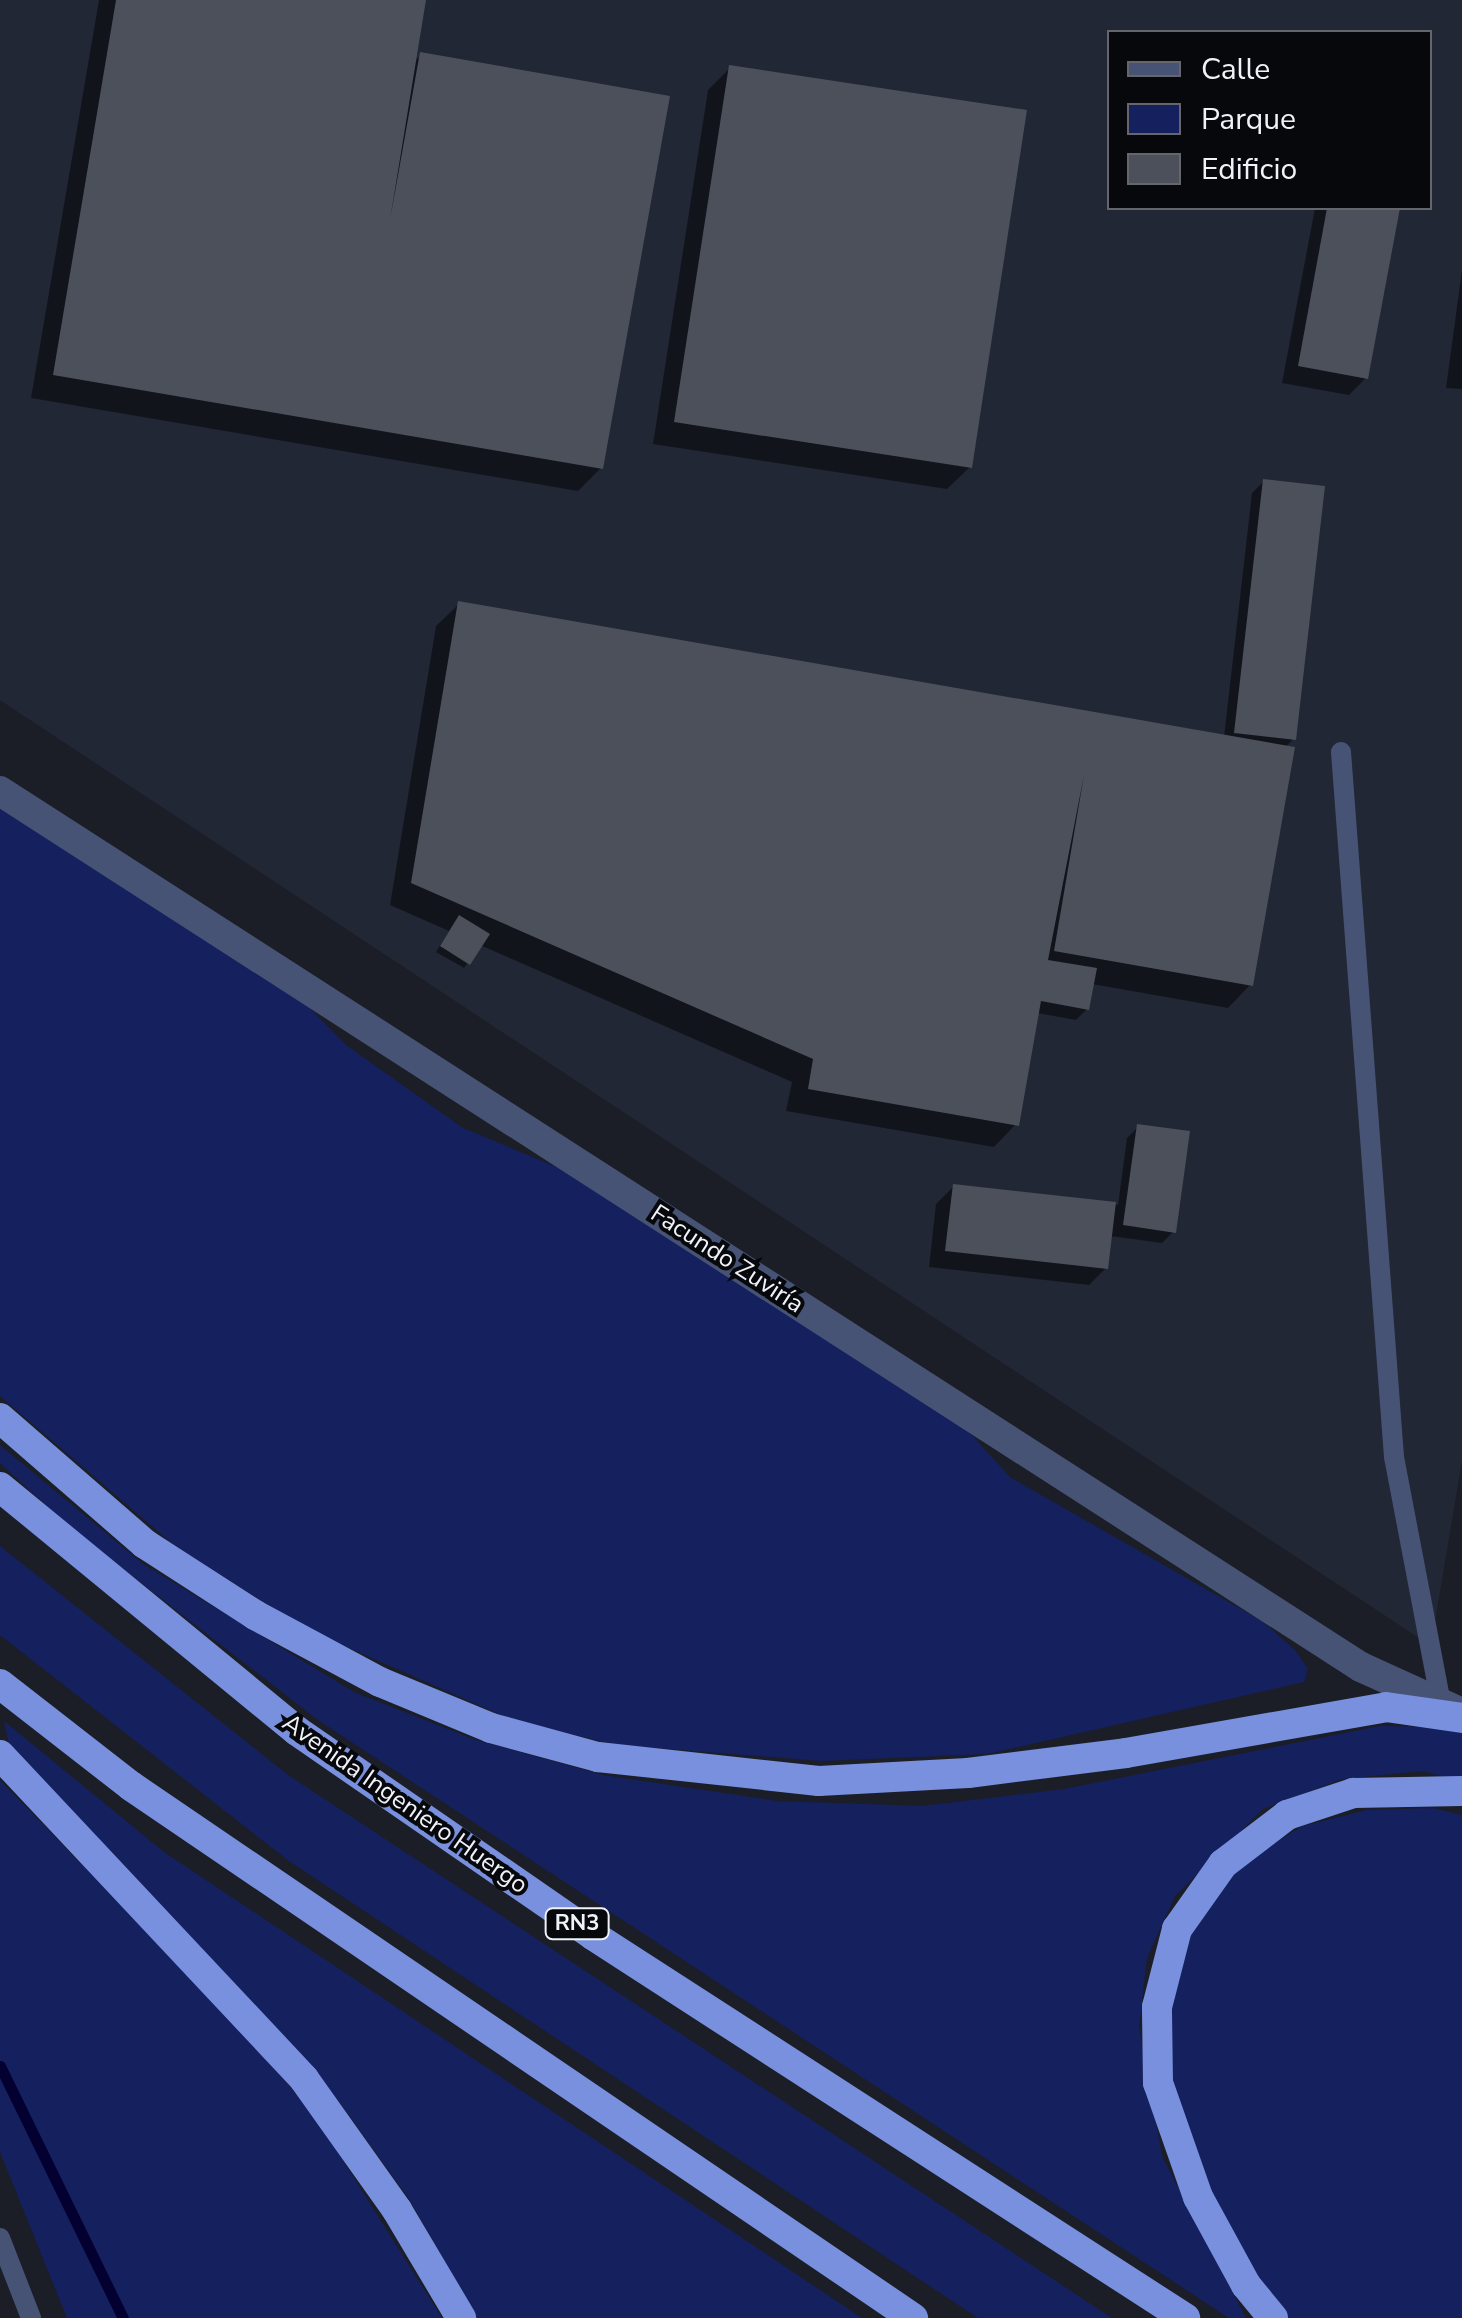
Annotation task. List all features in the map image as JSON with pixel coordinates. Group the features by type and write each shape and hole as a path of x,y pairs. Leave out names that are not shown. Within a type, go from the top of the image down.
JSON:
{"highway":[{"path":"0,1418 145,1544 255,1615 380,1682 491,1728 598,1758 819,1781 968,1773 1126,1753 1386,1707 1455,1711"},
{"name":"Avenida Ingeniero Huergo","path":"0,1487 297,1730 594,1936 1185,2318"},
{"path":"0,1684 131,1786 914,2318"},
{"path":"0,1755 304,2079 397,2210 460,2318"},
{"path":"1273,2318 1246,2285 1198,2197 1158,2083 1157,2007 1177,1929 1222,1864 1287,1815 1354,1793 1462,1791"}],"street":[{"name":"Facundo Zuviría","path":"0,791 1361,1666 1455,1711"}],"lane":[{"path":"1341,752 1394,1456 1455,1711"},
{"path":"0,2238 31,2318"}],"shaded area":[{"path":"0,0 1462,0 1462,1460 1431,1646 0,700"}],"green space":[{"path":"0,804 307,1005 346,1045 463,1128 566,1171 968,1431 1011,1478 1262,1621 1295,1650 1308,1669 1304,1682 987,1754 821,1761 617,1745 512,1720 304,1628 174,1545 0,1396"},
{"path":"0,1445 143,1564 354,1692 473,1739 603,1775 777,1801 922,1806 1064,1789 1380,1726 1441,1727 1462,1733 1462,1781 1422,1771 1342,1779 1263,1809 1175,1896 1147,1958 1139,2026 1162,2156 1246,2318 1229,2318 318,1720 73,1530 0,1463"},
{"path":"0,1546 288,1775 1112,2318 978,2318 289,1861 0,1635"},
{"path":"4,1721 164,1852 862,2318 477,2318 409,2199 340,2103 9,1745"},
{"path":"0,1780 249,2037 317,2119 442,2318 67,2318 0,2152"},
{"path":"1433,1808 1462,1815 1462,2318 1284,2318 1249,2277 1182,2131 1163,2028 1190,1928 1215,1891 1256,1853 1303,1826 1367,1810"}],"building":[{"path":"116,0 426,0 390,220 420,52 670,96 603,469 53,375"},
{"path":"729,65 1027,110 972,468 674,422"},
{"path":"1327,210 1400,210 1368,379 1298,366"},
{"path":"1263,479 1325,486 1296,740 1234,733"},
{"path":"458,601 1295,747 1253,986 1054,951 1084,775 1048,960 1097,968 1089,1010 1041,1001 1019,1126 808,1089 813,1059 411,883"},
{"path":"459,915 490,934 470,965 440,946"},
{"path":"1137,1124 1190,1131 1176,1233 1123,1225"},
{"path":"953,1184 1116,1202 1108,1269 945,1251"}],"waterway":[{"path":"0,2066 123,2318"}]}
